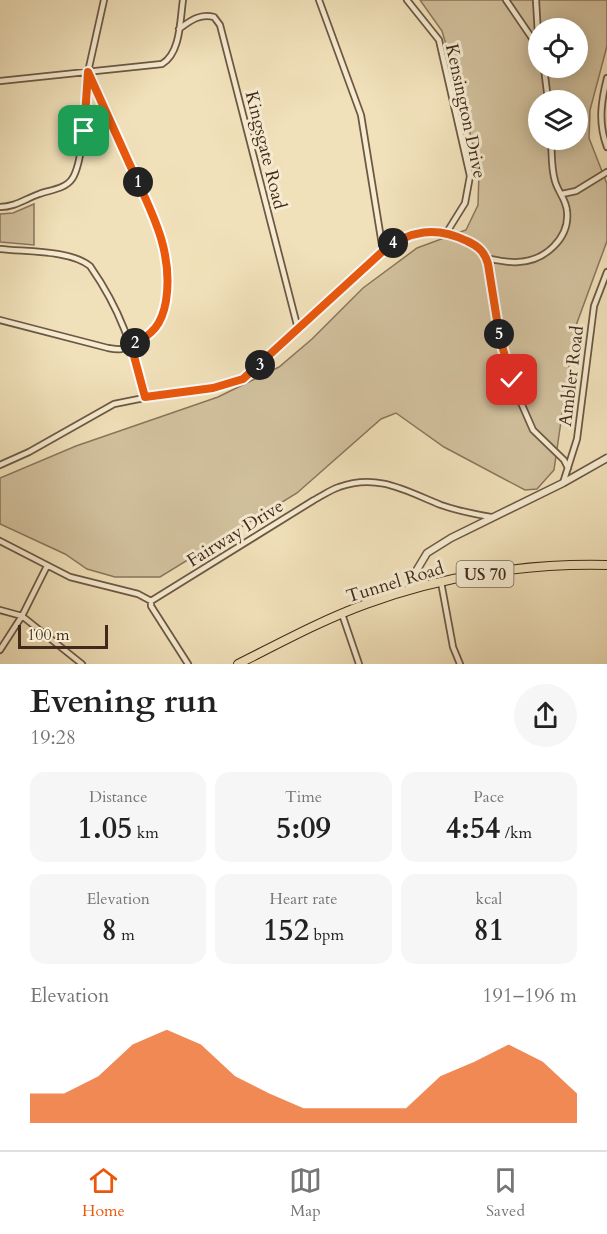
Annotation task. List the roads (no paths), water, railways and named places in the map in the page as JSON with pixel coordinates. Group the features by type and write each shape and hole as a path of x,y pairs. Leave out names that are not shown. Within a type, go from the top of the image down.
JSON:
{"main road":[{"name":"Tunnel Road","path":"238,664 300,632 365,604 411,590 441,582 537,566 607,565"}],"street":[{"path":"0,207 14,206 37,195 61,188 73,178 84,131 88,72 104,0"},
{"path":"0,81 162,64 172,53 179,29 183,0"},
{"path":"318,0 361,115 383,251"},
{"name":"Kensington Drive","path":"407,0 439,40 470,176 465,203 447,232"},
{"path":"506,0 528,32"},
{"path":"536,0 537,18"},
{"name":"Kingsgate Road","path":"179,29 201,16 214,17 219,25 298,329"},
{"path":"0,320 108,348 126,350 131,345 146,339 157,328 164,313 168,286 166,253 149,204 88,72"},
{"path":"607,78 600,118 607,147"},
{"path":"486,258 520,262 550,249 558,242 565,230 567,214 562,194 555,182 552,150"},
{"path":"562,194 576,191 607,172"},
{"path":"0,465 29,452 114,404 145,397 213,388 243,379 383,251 394,243 413,235 432,231 447,232 481,249 486,258 500,339 512,380 533,430 564,460 568,468"},
{"path":"0,249 68,256 84,262 96,276 119,314 131,345 145,397"},
{"name":"Ambler Road","path":"563,483 577,439 594,306 607,272"},
{"path":"411,590 415,573 427,552 607,458"},
{"name":"Fairway Drive","path":"152,601 307,504 337,487 348,484 390,483 445,506 469,514 491,517"},
{"path":"0,541 70,577 138,594 152,601 151,606 188,664"},
{"path":"0,650 22,616 47,566"},
{"path":"441,582 453,647 460,664"},
{"path":"0,610 22,616 82,664"},
{"path":"342,614 359,664"}]}
